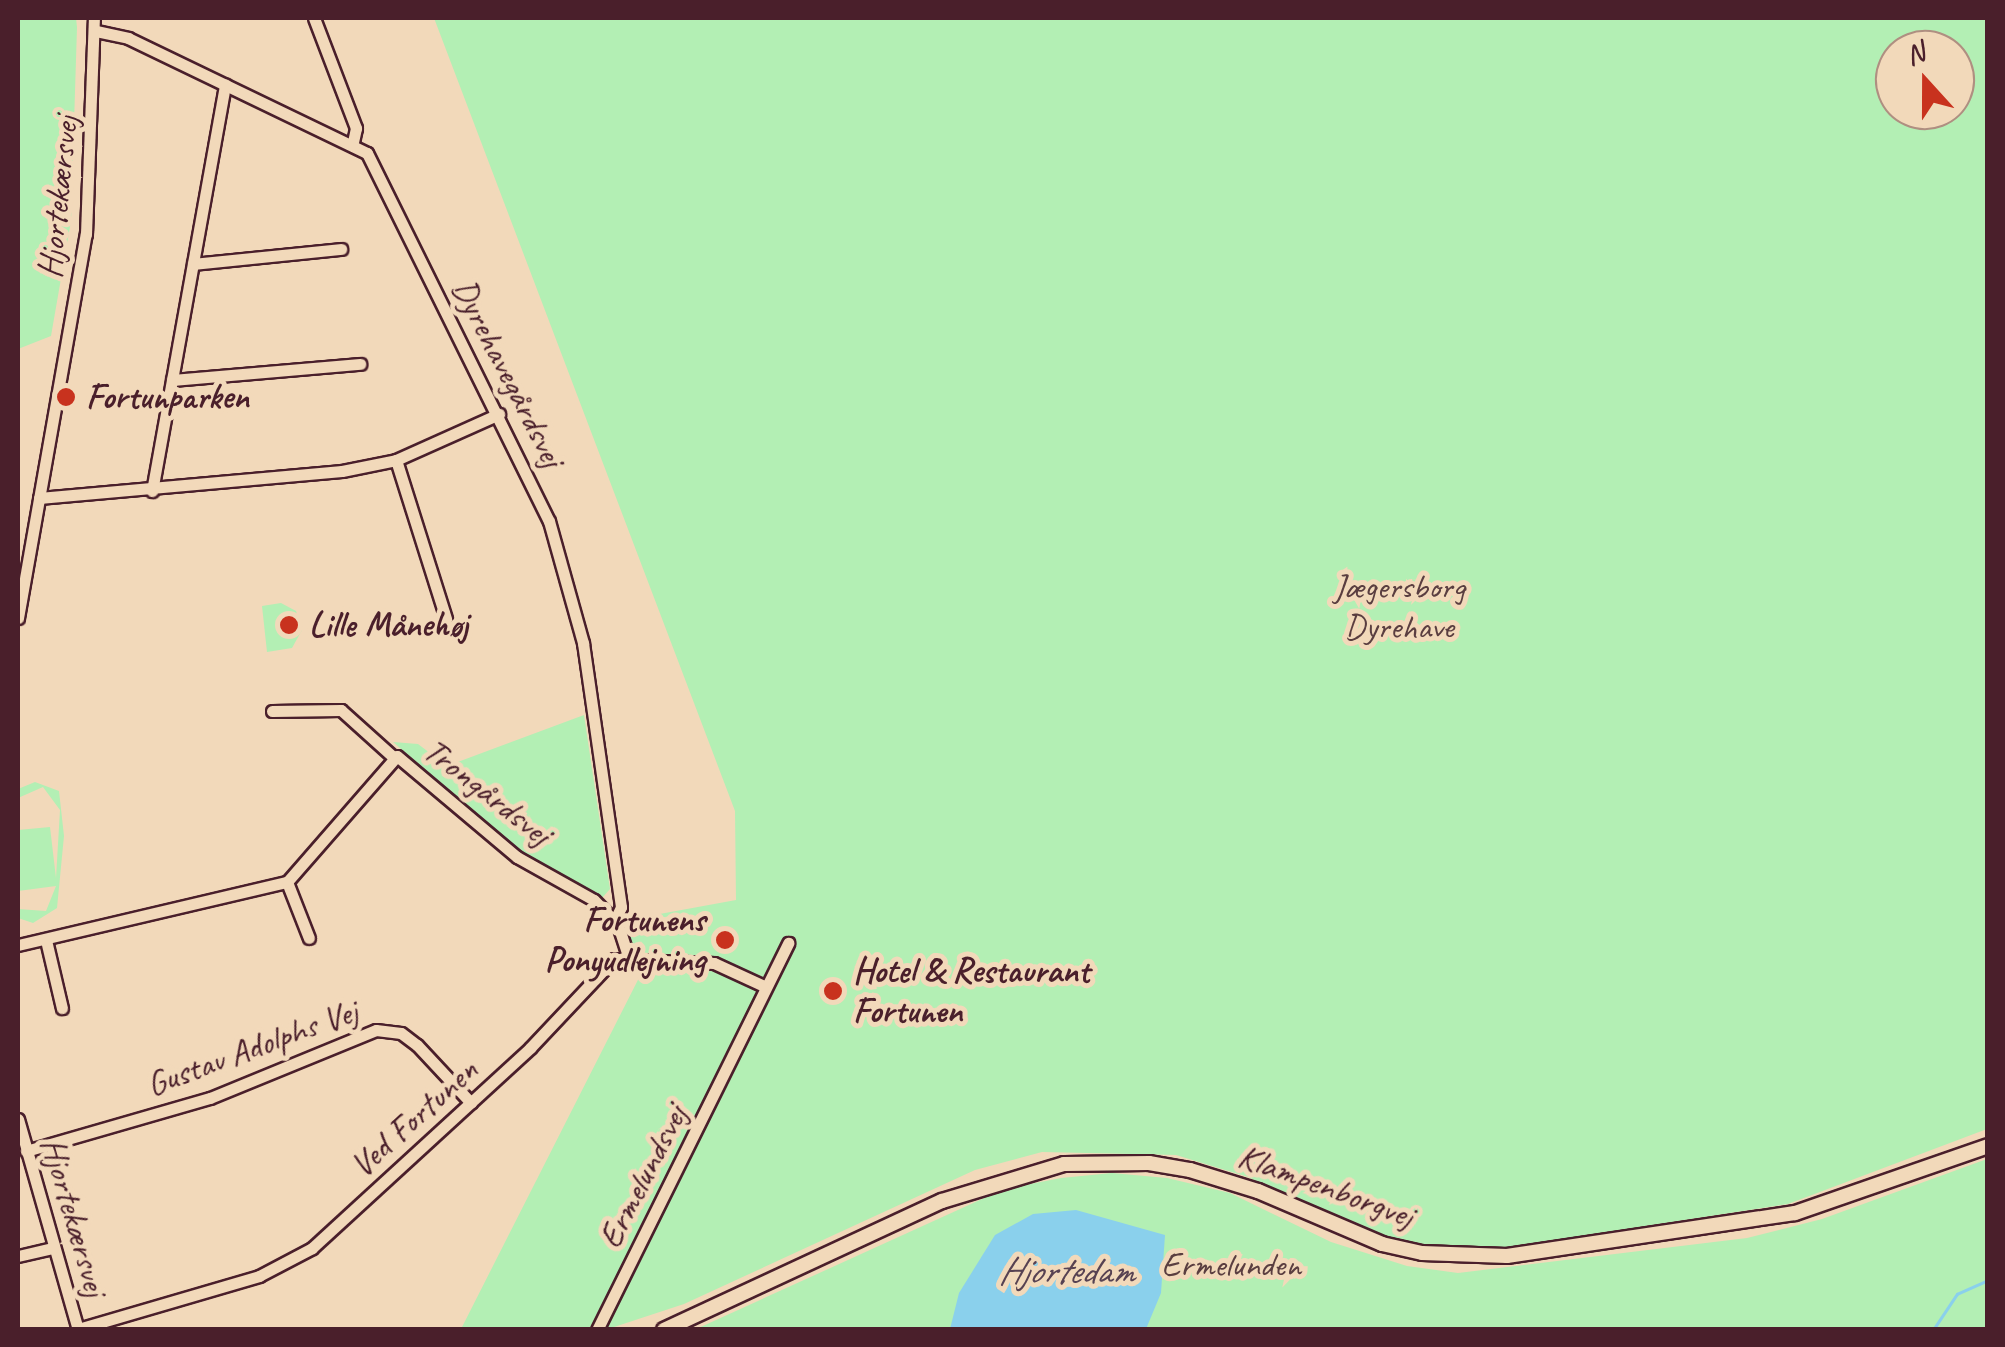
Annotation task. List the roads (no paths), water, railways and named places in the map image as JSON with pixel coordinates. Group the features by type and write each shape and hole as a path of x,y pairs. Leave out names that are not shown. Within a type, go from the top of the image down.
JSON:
{"street":[{"path":"314,18 356,128 353,142"},
{"name":"Dyrehavegårdsvej","path":"95,24 353,142 367,153 544,505 582,643 621,907 614,920"},
{"name":"Hjortekærsvej","path":"18,618 86,234 95,24"},
{"path":"152,490 225,84"},
{"path":"193,264 342,249"},
{"path":"172,380 360,364"},
{"path":"39,498 152,490 396,460 499,414"},
{"path":"396,460 446,619"},
{"name":"Trongårdsvej","path":"272,712 341,710 517,857 594,900 614,920"},
{"name":"Trongårdsvej","path":"286,882 392,756"},
{"path":"18,945 286,882 310,938"},
{"path":"614,920 628,955 728,966 764,986 788,943"},
{"path":"46,940 62,1008"},
{"name":"Ved Fortunen","path":"78,1329 285,1265 471,1103 604,966 628,955"},
{"name":"Ermelundsvej","path":"597,1330 764,986"},
{"name":"Gustav Adolphs Vej","path":"26,1150 210,1098 376,1030 401,1033 417,1044 471,1103"},
{"name":"Hjortekærsvej","path":"18,1119 78,1329"},
{"name":"Klampenborgvej","path":"664,1330 942,1201 1064,1164 1149,1163 1190,1170 1258,1191 1382,1244 1422,1253 1506,1256 1795,1213 1988,1146"},
{"path":"18,1256 54,1248"}],"water":[{"name":"Hjortedam","path":"1076,1210 1165,1235 1161,1293 1146,1329 950,1329 959,1293 995,1235 1033,1214"}],"waterway":[{"path":"1933,1330 1957,1294 1988,1280"}],"place":[{"name":"Fortunparken","path":"66,397"},
{"name":"Lille Månehøj","path":"289,625"},
{"name":"Fortunens Ponyudlejning","path":"725,940"},
{"name":"Hotel & Restaurant Fortunen","path":"833,991"}],"park label":[{"name":"Jægersborg Dyrehave","path":"1399,607"},
{"name":"Ermelunden","path":"1231,1265"}]}
